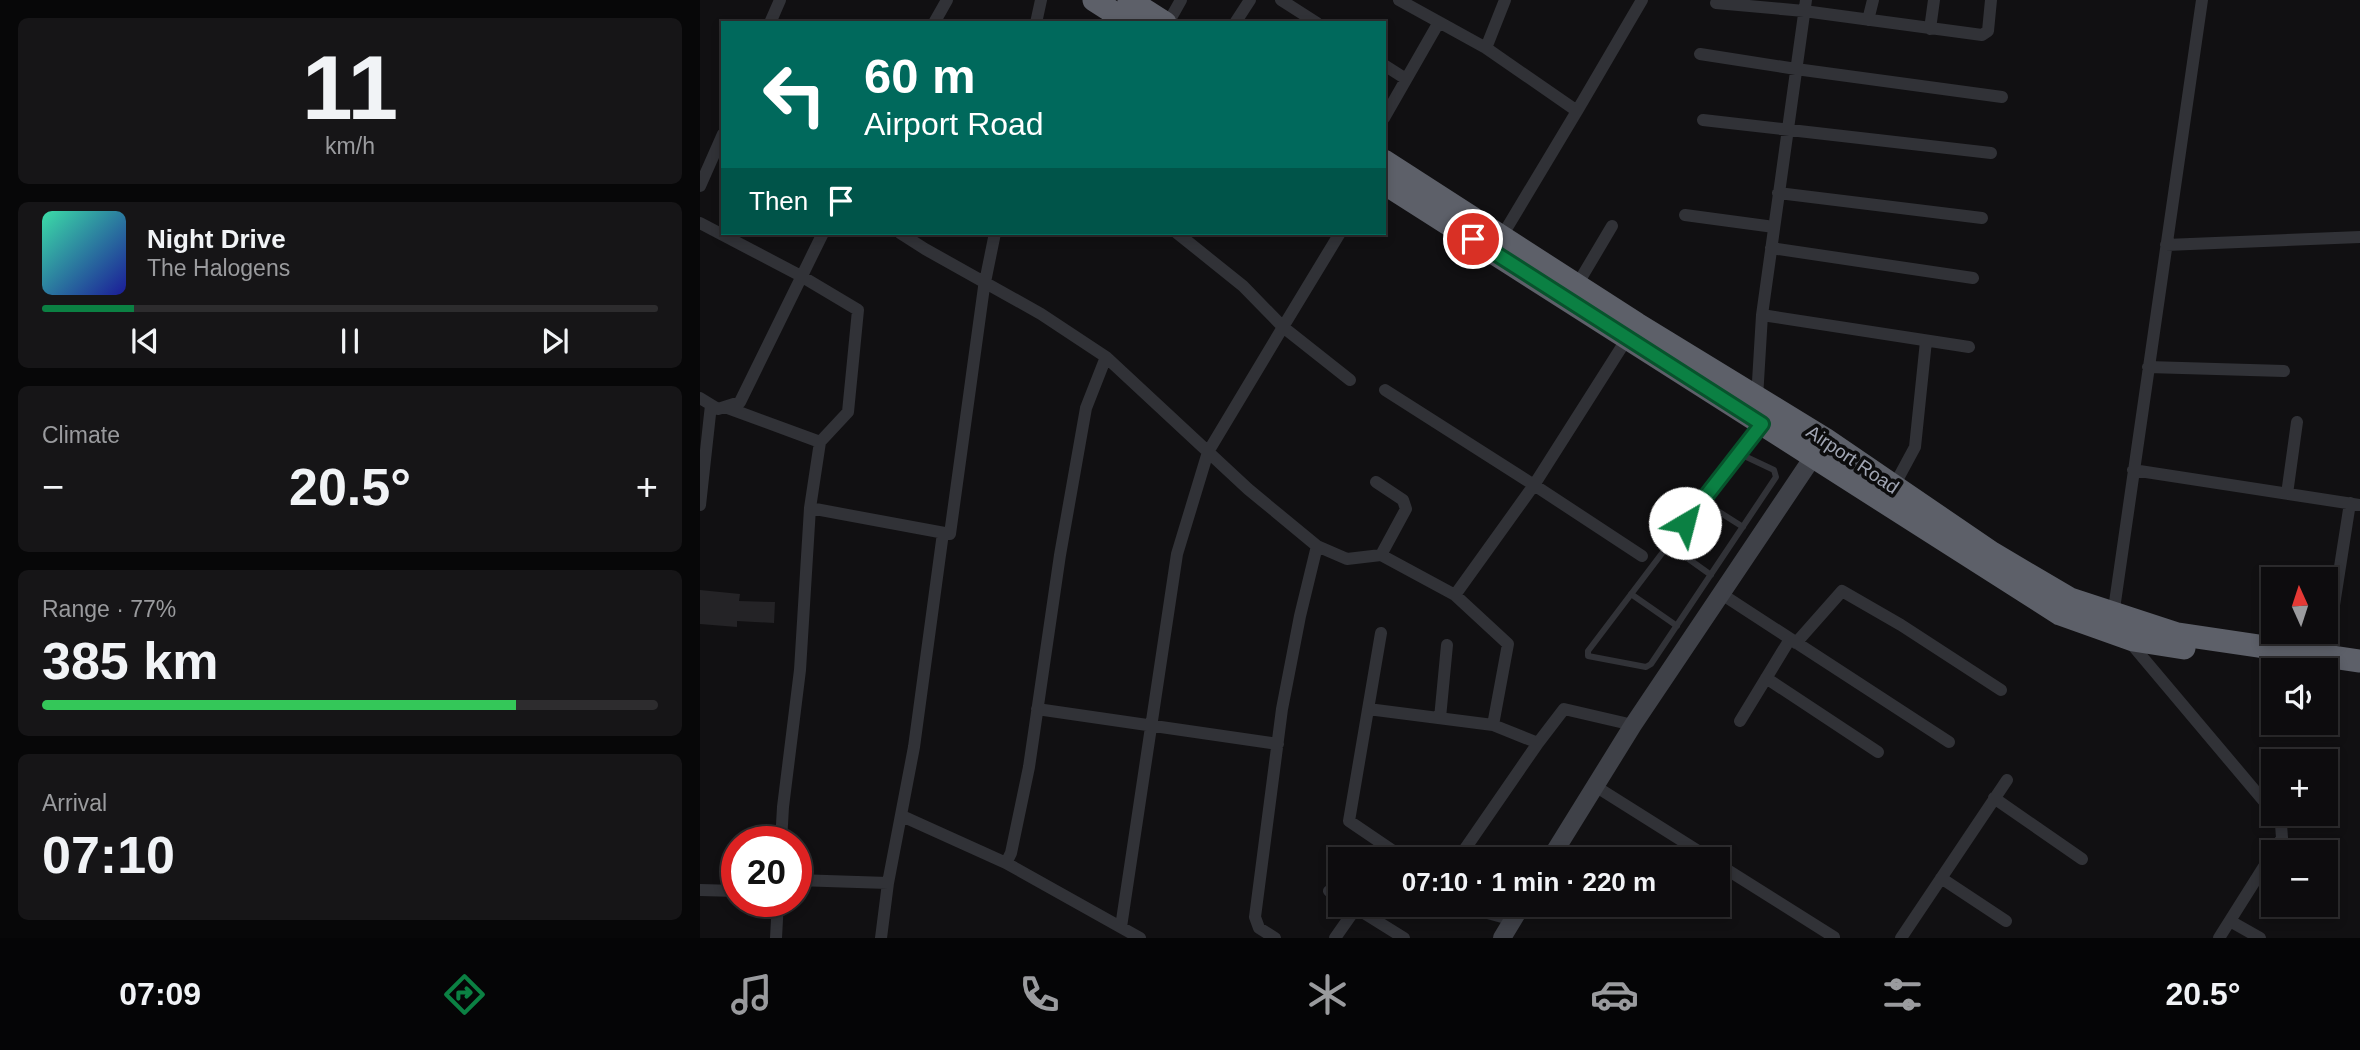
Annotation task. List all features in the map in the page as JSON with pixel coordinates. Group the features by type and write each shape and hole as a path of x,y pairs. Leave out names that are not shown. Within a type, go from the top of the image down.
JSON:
{"highway":[{"path":"1094,0 1127,21"},
{"path":"1129,0 1164,21"},
{"name":"Airport Road","path":"1386,162 1757,398 1819,448 2060,614 2144,642 2271,658"},
{"name":"Airport Road","path":"1386,184 1762,424 1819,448 1894,486 1992,553 2070,599 2177,634 2292,658"},
{"name":"Airport Road","path":"2338,664 2360,661"},
{"name":"Airport Road","path":"2338,669 2360,676"}],"street":[{"path":"771,21 780,0"},
{"path":"935,21 947,0"},
{"path":"1036,21 1041,0"},
{"path":"1168,21 1181,0"},
{"path":"1236,21 1250,0"},
{"path":"1281,0 1314,21"},
{"path":"1399,0 1486,48 1577,111"},
{"path":"1486,48 1505,0"},
{"path":"1502,236 1642,0"},
{"path":"1868,20 1872,0"},
{"path":"1930,29 1934,0"},
{"path":"1716,3 1805,5 1868,20 1982,35 1988,31 1991,0"},
{"path":"2202,0 2112,614 2126,637 2261,798"},
{"path":"1757,398 1762,315 1805,5"},
{"path":"1386,114 1439,22"},
{"path":"1700,54 2002,97"},
{"path":"1386,66 1406,79"},
{"path":"1703,120 1990,153"},
{"path":"700,186 721,139"},
{"path":"1778,193 1982,218"},
{"path":"1685,215 1774,227"},
{"path":"700,223 721,234"},
{"path":"1577,285 1612,226"},
{"path":"723,235 802,276 858,310 848,412 821,442 810,508 800,670 782,826"},
{"path":"706,401 718,409 740,402 822,235"},
{"path":"903,235 1041,314 1106,357 1248,489 1317,546 1347,559 1381,555 1455,595 1508,644 1493,725"},
{"path":"810,508 950,534 985,282 995,235"},
{"path":"1179,235 1243,286 1283,327 1350,380"},
{"path":"1121,928 1177,554 1208,452 1339,235"},
{"path":"2166,245 2360,237"},
{"path":"1771,248 1973,278"},
{"path":"1762,315 1969,347"},
{"path":"1455,595 1534,485 1628,337"},
{"path":"1894,486 1915,447 1926,341"},
{"path":"1006,863 1012,853 1029,766 1060,555 1086,408 1106,357"},
{"path":"2148,367 2284,371"},
{"path":"1385,390 1642,556"},
{"path":"700,505 706,401"},
{"path":"725,407 821,442"},
{"path":"2287,494 2297,422"},
{"path":"1557,847 1633,724 1819,448"},
{"path":"2133,470 2355,504 2327,658"},
{"path":"1376,482 1403,500 1406,509 1381,555"},
{"path":"885,936 888,883 914,747 943,533"},
{"path":"1275,938 1259,928 1255,918 1278,744 1297,629 1317,546"},
{"path":"1740,721 1793,641 1842,591 1901,625 2001,690"},
{"path":"1720,593 1949,742"},
{"path":"1381,633 1349,821 1387,847"},
{"path":"1440,718 1447,645"},
{"path":"1766,678 1878,752"},
{"path":"1037,709 1278,744"},
{"path":"1368,709 1493,725 1538,743"},
{"path":"1466,847 1564,709 1633,724"},
{"path":"1902,938 2007,779"},
{"path":"1595,786 1692,847"},
{"path":"1994,798 2081,859"},
{"path":"902,816 1006,863 1140,938"},
{"path":"2219,938 2282,838 2281,826"},
{"path":"1730,871 1835,937"},
{"path":"1941,878 2006,922"},
{"path":"812,881 888,883"},
{"path":"700,890 721,891"},
{"path":"776,938 777,917"},
{"path":"1335,938 1347,917"},
{"path":"1371,917 1404,938"},
{"path":"1502,938 1515,917"},
{"path":"2230,921 2260,938"}],"lane":[{"path":"1738,453 1774,470 1777,475 1648,666 1588,656 1588,651 1738,453 1762,424"},
{"path":"1702,501 1743,527"},
{"path":"1669,545 1711,575"},
{"path":"1631,594 1677,626"}],"building":[{"path":"700,590 740,594 739,601 775,602 774,623 737,621 737,627 700,624"}],"route":[{"path":"1473,239 1762,424 1685,523"}]}
